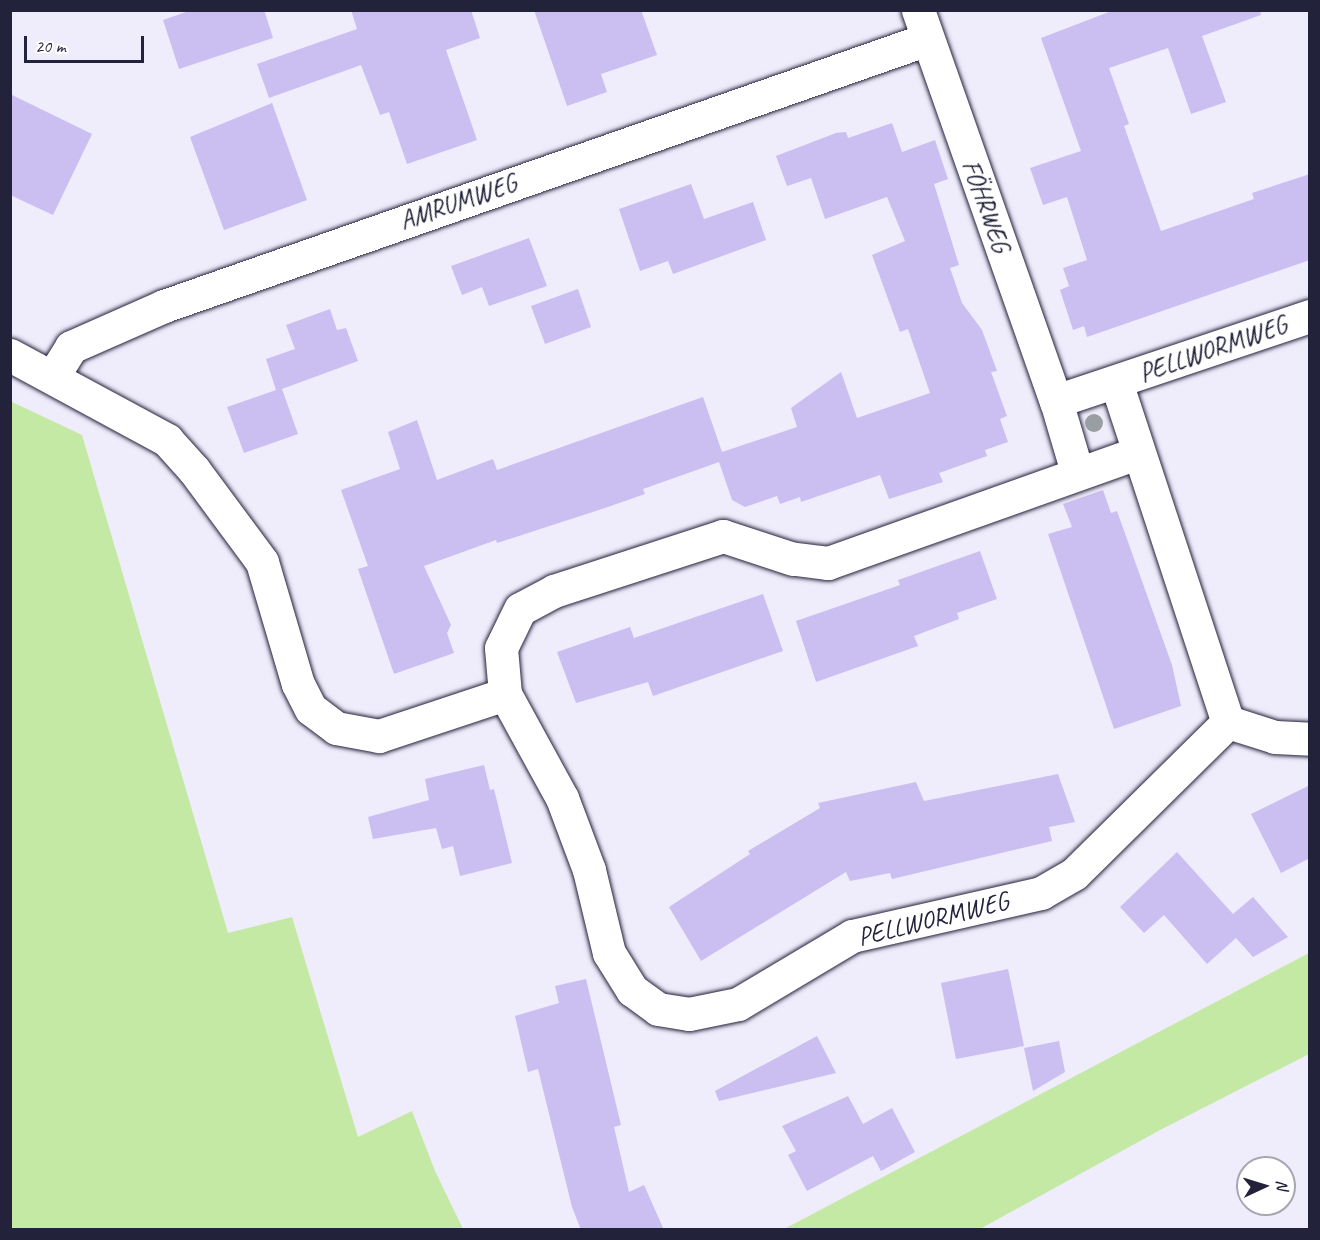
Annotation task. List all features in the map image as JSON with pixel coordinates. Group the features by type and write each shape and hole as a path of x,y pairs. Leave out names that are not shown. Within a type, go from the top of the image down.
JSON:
{"street":[{"name":"AMRUMWEG","path":"53,376 71,347 164,306 922,25"},
{"name":"FÖHRWEG","path":"922,25 1056,401"},
{"name":"PELLWORMWEG","path":"1056,401 1310,316"},
{"path":"10,355 53,376 167,440 194,470 262,562 298,684 311,709 336,728 379,736 505,694"},
{"name":"PELLWORMWEG","path":"1116,382 1137,453 1228,722 1074,873 1041,893 852,936 738,1004 689,1014 658,1009 632,990 609,953 589,870 562,798 505,694 501,648 519,609 554,591 723,536 793,559 828,563 1077,472 1137,453"},
{"path":"1056,401 1077,472"},
{"path":"1228,722 1275,737 1310,739"}],"green space":[{"path":"10,401 82,435 228,933 292,917 358,1137 412,1111 435,1171 463,1229 11,1229"},
{"path":"1309,953 1309,1054 1160,1130 980,1229 784,1229"}],"building":[{"path":"192,10 264,10 273,38 179,69 163,20"},
{"path":"351,10 471,10 480,38 446,50 477,140 407,164 389,112 380,115 361,65 269,98 257,64 357,29"},
{"path":"534,10 641,10 657,55 601,74 607,92 567,106"},
{"path":"1114,10 1260,10 1261,15 1202,36 1226,102 1191,114 1168,48 1109,68 1129,124 1124,126 1161,231 1254,199 1252,193 1310,174 1310,260 1087,337 1084,326 1073,330 1060,290 1069,286 1063,268 1087,260 1067,197 1043,205 1030,168 1081,151 1041,38"},
{"path":"10,94 92,134 53,215 10,195"},
{"path":"272,103 307,200 224,230 190,137"},
{"path":"892,123 902,152 935,140 948,179 934,184 959,265 950,268 962,303 982,330 997,371 991,372 1007,416 1000,419 1008,442 985,450 987,456 939,473 943,482 889,499 880,475 801,502 800,497 780,504 777,496 745,507 732,500 719,462 643,489 645,494 497,543 496,540 424,566 451,625 447,633 454,653 394,674 358,569 368,566 341,490 400,469 388,432 417,420 437,480 493,459 497,470 703,397 722,452 797,427 791,408 841,372 857,418 930,393 908,329 900,332 872,255 905,241 887,197 825,219 811,178 787,186 776,156 836,133 846,132 848,138"},
{"path":"691,184 704,219 753,202 766,240 673,274 668,261 640,271 619,209"},
{"path":"529,238 547,286 489,306 482,287 462,295 451,266"},
{"path":"578,289 591,327 545,344 531,306"},
{"path":"330,309 337,330 346,328 358,361 282,389 298,434 244,453 227,407 276,390 266,359 295,349 286,325"},
{"path":"1103,490 1111,513 1117,511 1172,665 1181,706 1114,729 1048,534 1072,527 1063,504"},
{"path":"980,551 997,599 957,613 959,619 914,636 918,646 816,682 796,621 900,585 898,580"},
{"path":"763,594 783,651 653,696 648,682 576,703 557,652 630,627 634,638"},
{"path":"484,765 490,790 494,789 512,863 460,876 453,846 442,849 436,828 373,839 368,817 429,800 425,779"},
{"path":"1058,774 1075,822 1049,827 1052,841 892,879 890,873 850,881 846,872 701,961 669,907 750,854 748,851 820,808 818,803 916,782 924,801"},
{"path":"1310,785 1310,858 1281,873 1251,814"},
{"path":"1177,852 1233,914 1253,897 1288,937 1253,957 1236,938 1207,964 1164,915 1144,933 1120,907"},
{"path":"1008,969 1024,1046 956,1059 941,983"},
{"path":"586,979 621,1125 614,1127 629,1192 644,1185 664,1230 581,1230 572,1207 538,1069 528,1072 515,1016 559,1003 555,986"},
{"path":"817,1036 836,1073 719,1101 715,1091"},
{"path":"1059,1041 1065,1072 1033,1091 1024,1048"},
{"path":"848,1096 863,1124 892,1108 915,1152 881,1171 873,1156 807,1191 788,1155 796,1151 782,1126"}]}
